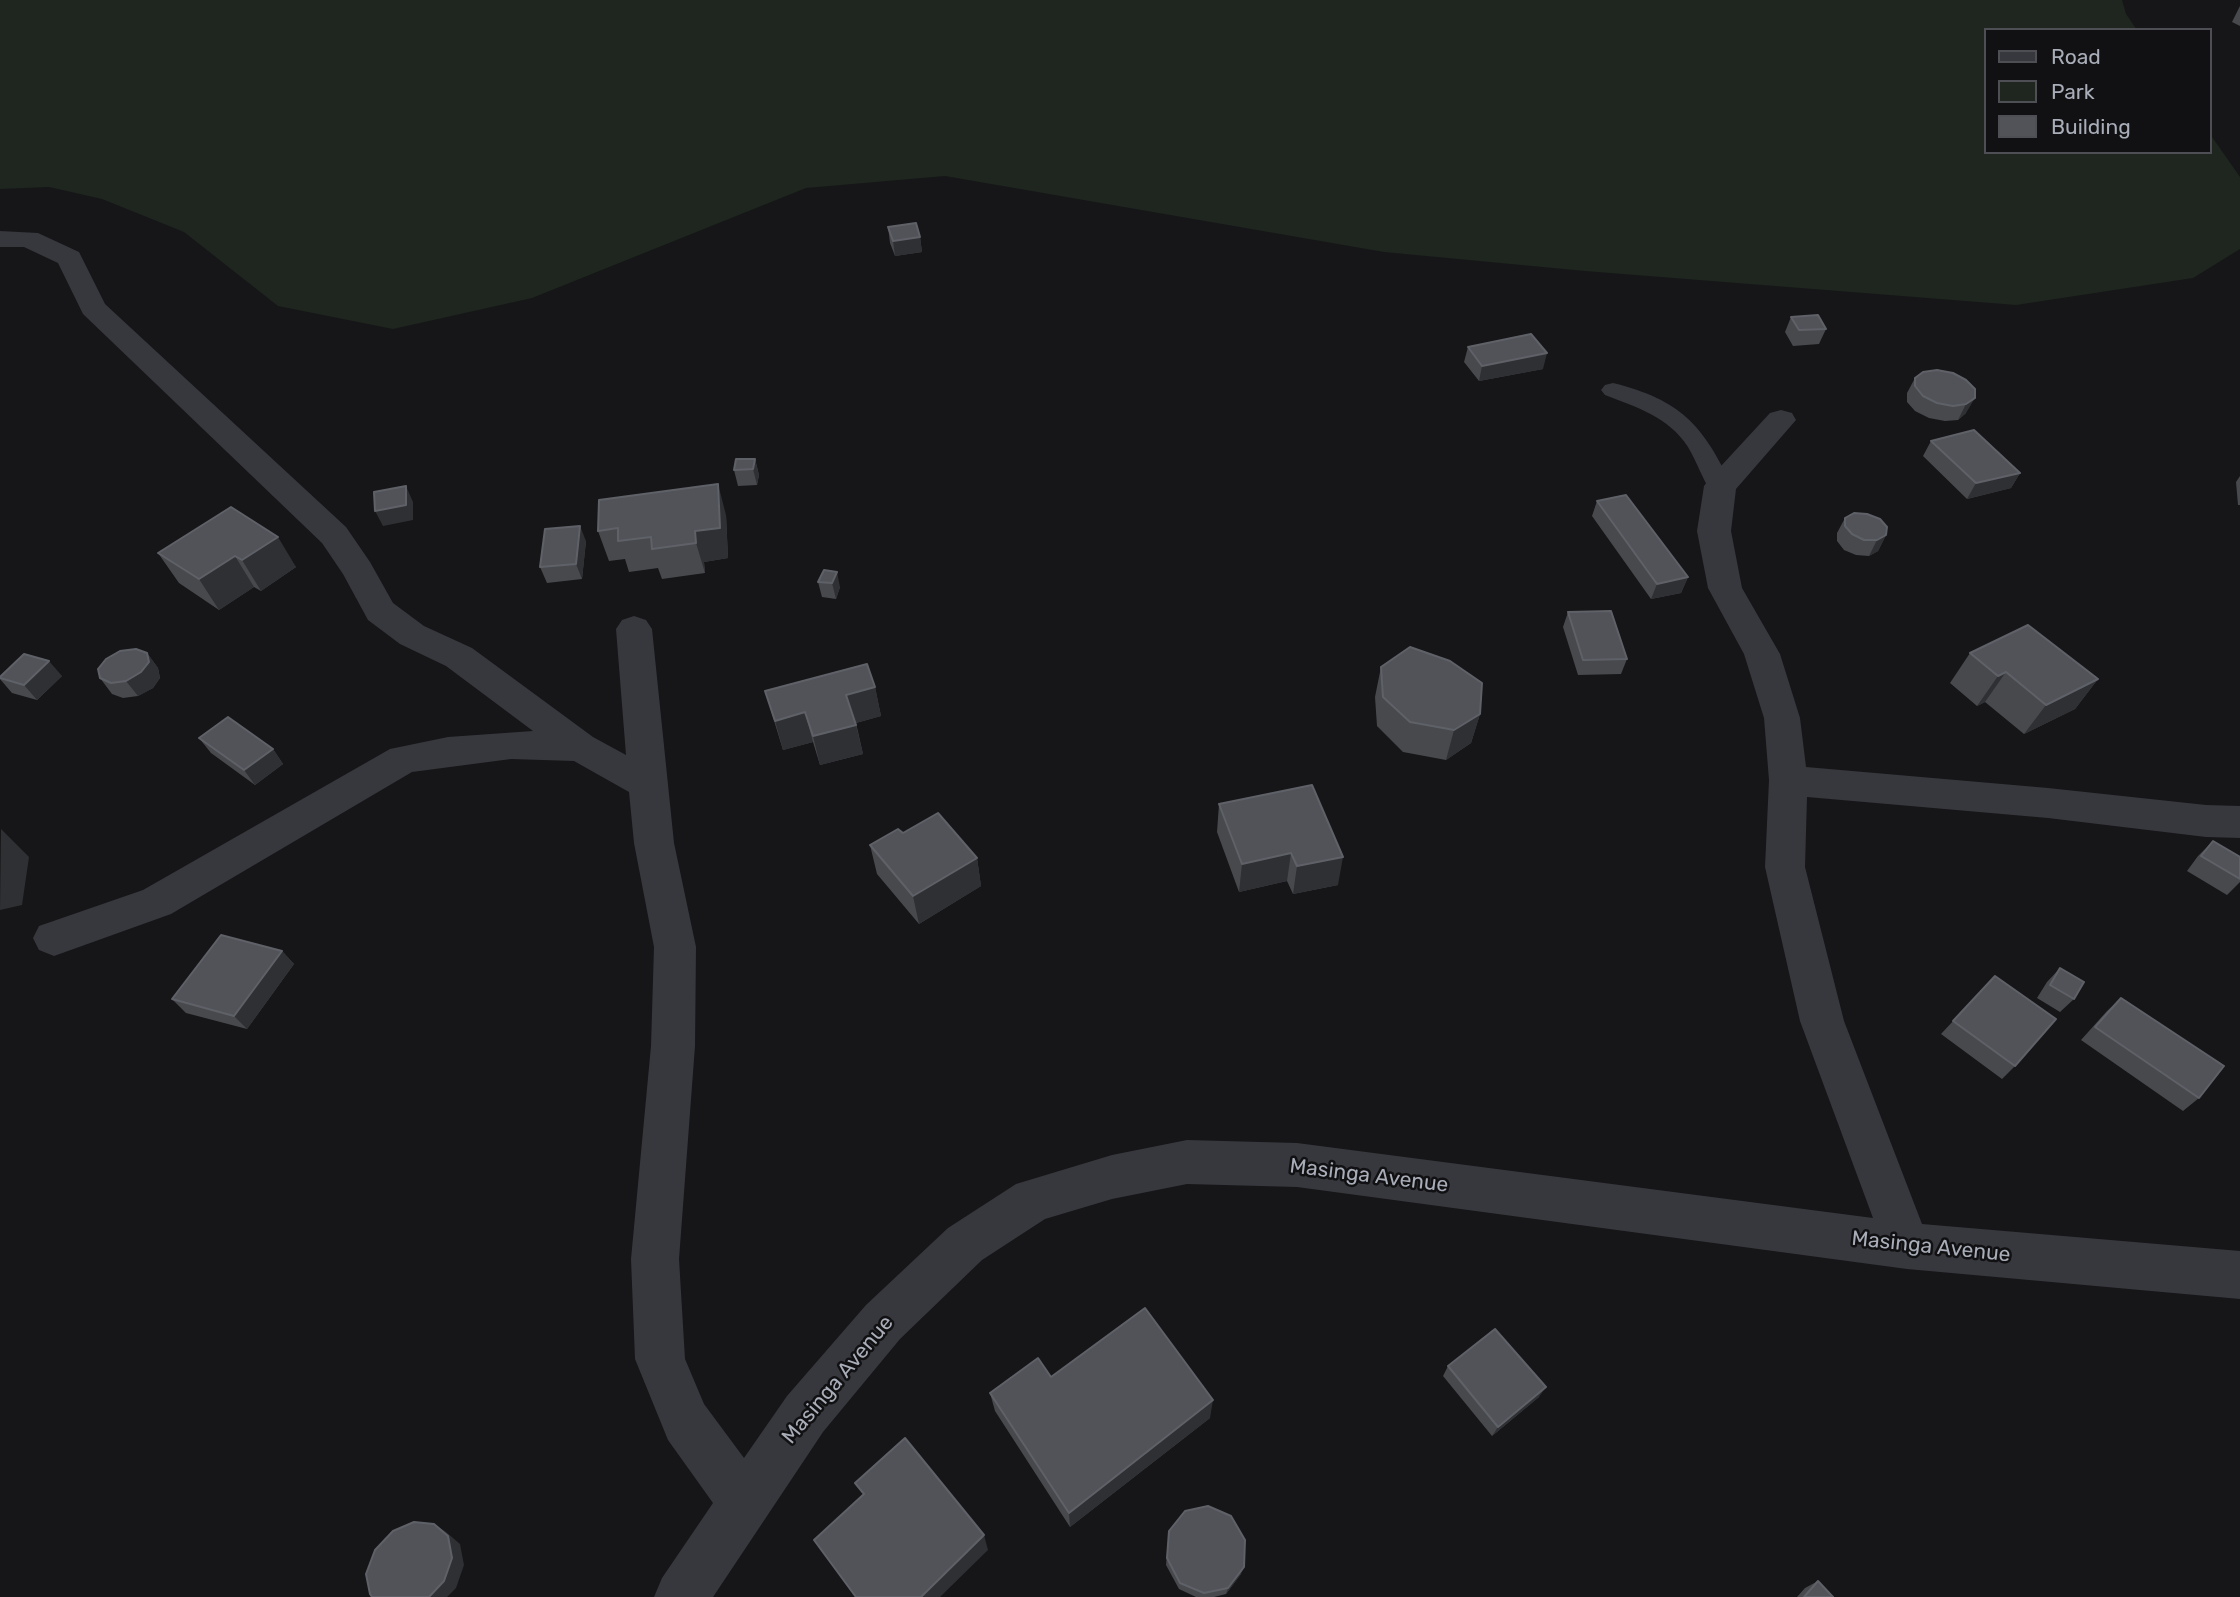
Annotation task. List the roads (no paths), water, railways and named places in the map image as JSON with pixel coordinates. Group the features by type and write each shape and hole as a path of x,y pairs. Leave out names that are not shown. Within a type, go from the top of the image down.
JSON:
{"street":[{"path":"0,239 28,239 69,258 93,308 334,534 358,570 380,611 412,635 459,657 580,747 648,784"},
{"path":"1781,420 1720,486 1714,531 1725,588 1762,654 1782,718 1788,780 1785,867 1822,1021 1907,1246"},
{"path":"634,629 654,843 675,947 673,1046 655,1259 660,1359 686,1422 745,1502"},
{"path":"54,938 157,902 403,759 448,751 511,745 580,747"},
{"path":"1788,780 2048,803 2206,821 2240,822"},
{"name":"Masinga Avenue","path":"681,1597 805,1414 883,1322 965,1244 1033,1200 1112,1177 1187,1162 1297,1165 1907,1246 2240,1275"}],"lane":[{"path":"1613,390 1647,403 1682,424 1703,453 1720,486"}]}
